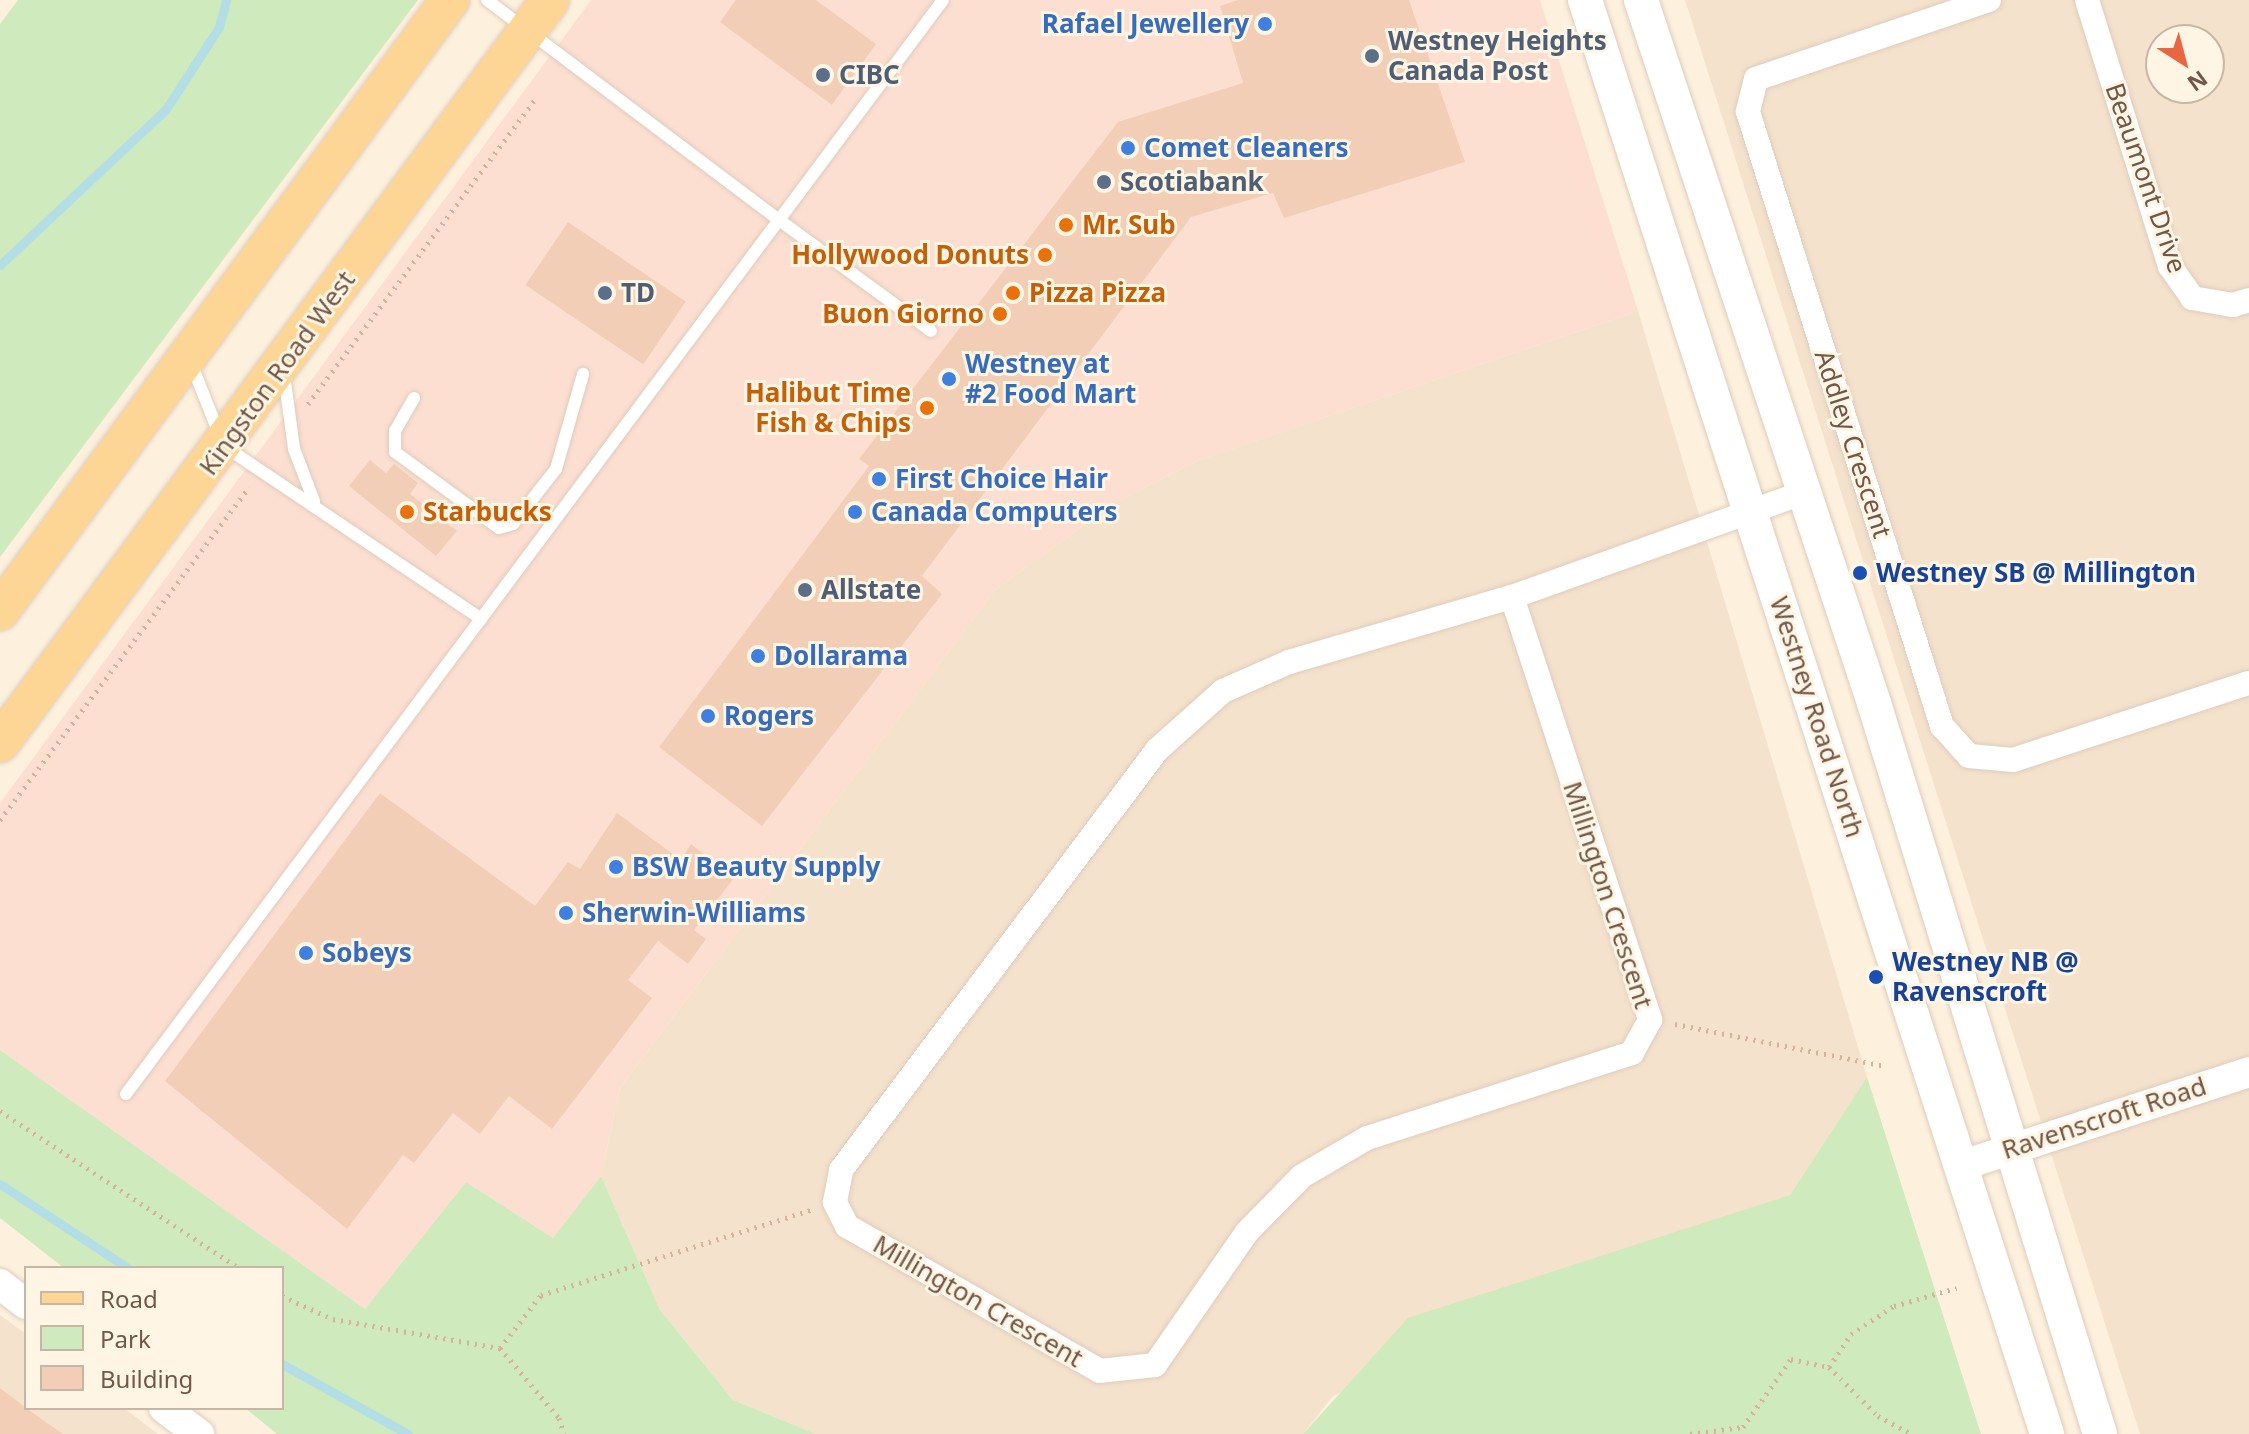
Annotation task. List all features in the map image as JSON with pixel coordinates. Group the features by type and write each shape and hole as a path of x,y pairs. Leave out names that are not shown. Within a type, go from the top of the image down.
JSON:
{"main road":[{"path":"0,611 450,0"},
{"name":"Kingston Road West","path":"0,743 224,446 550,0"},
{"name":"Westney Road North","path":"1585,0 2047,1434"},
{"path":"1641,0 1800,494 1874,703 2100,1434"},
{"path":"1670,262 1719,245"}],"street":[{"name":"Addley Crescent","path":"1989,0 1756,79 1748,112 1942,726 1969,756 2013,760 2249,683"},
{"name":"Beaumont Drive","path":"2087,0 2170,266 2192,298 2233,305 2249,300"},
{"path":"835,1202 841,1170 1157,750 1223,691 1289,662 1512,597 1800,494"},
{"name":"Millington Crescent","path":"835,1202 847,1226 1100,1371 1155,1365 1247,1232 1302,1176 1367,1138 1595,1071 1632,1053 1650,1020 1512,597"},
{"name":"Ravenscroft Road","path":"1960,1166 2249,1072"},
{"path":"0,1284 24,1302"},
{"path":"167,1410 199,1434"}],"lane":[{"path":"487,0 931,331"},
{"path":"126,1094 943,0"},
{"path":"292,353 281,394 314,501"},
{"path":"188,356 224,446 258,475 314,501 481,619"},
{"path":"414,398 395,431 395,452 499,528 513,524 556,469 583,374"}],"path":[{"path":"1650,1020 1886,1066"},
{"path":"0,1111 236,1266"},
{"path":"500,1348 541,1295 835,1202"},
{"path":"1829,1367 1851,1334 1894,1306 1956,1288"},
{"path":"284,1297 333,1319 500,1348 559,1418 564,1434"},
{"path":"1690,1434 1743,1427 1791,1359 1829,1367 1878,1416 1912,1434"}],"shaded area":[{"path":"591,0 1540,0 1638,311 1199,460 1114,503 995,590 620,1088 601,1176 553,1238 466,1182 365,1309 0,1050 0,803"},
{"path":"1685,0 2249,0 2249,1434 2140,1434"},
{"path":"1638,311 1867,1077 1790,1195 1643,1248 1333,1396 1303,1434 816,1434 733,1400 660,1310 601,1176 620,1088 995,590 1114,503 1199,460"},
{"path":"0,1315 24,1333 24,1410 127,1410 158,1434 0,1434"}],"green space":[{"path":"18,0 418,0 0,557 0,24"},
{"path":"0,1050 365,1309 466,1182 553,1238 601,1176 660,1310 733,1400 816,1434 277,1434 247,1410 284,1410 284,1266 61,1266 0,1218"},
{"path":"1867,1077 1981,1434 1303,1434 1408,1318 1790,1195"}],"building":[{"name":"CIBC","path":"736,0 816,0 876,44 832,105 720,22"},
{"path":"1238,0 1409,0 1465,162 1284,218 1273,193 1191,217 922,576 942,594 762,826 659,747 869,466 859,459 1118,122 1243,83 1220,6"},
{"name":"TD","path":"568,222 686,301 643,364 526,285"},
{"name":"Starbucks","path":"370,460 386,473 394,464 418,483 410,494 457,531 436,556 349,486"},
{"path":"380,793 535,906 568,862 580,869 617,813 681,860 691,844 734,878 694,930 706,939 688,964 658,941 628,980 652,998 552,1129 509,1096 480,1134 453,1113 414,1163 403,1155 347,1229 165,1081"},
{"path":"0,1388 24,1406 24,1410 29,1410 63,1434 0,1434"}],"waterway":[{"path":"0,265 166,109 219,27 226,0"},
{"path":"0,1184 125,1266"},
{"path":"284,1365 408,1434"}],"place":[{"name":"Rafael Jewellery","path":"1265,24"},
{"name":"Westney Heights Canada Post","path":"1372,56"},
{"name":"CIBC","path":"823,75"},
{"name":"Comet Cleaners","path":"1128,148"},
{"name":"Scotiabank","path":"1104,182"},
{"name":"Mr. Sub","path":"1066,225"},
{"name":"Hollywood Donuts","path":"1045,255"},
{"name":"TD","path":"605,293"},
{"name":"Pizza Pizza","path":"1013,293"},
{"name":"Buon Giorno","path":"1000,314"},
{"name":"Westney at #2 Food Mart","path":"949,379"},
{"name":"Halibut Time Fish & Chips","path":"927,408"},
{"name":"First Choice Hair","path":"879,479"},
{"name":"Starbucks","path":"407,512"},
{"name":"Canada Computers","path":"855,512"},
{"name":"Westney SB @ Millington","path":"1860,573"},
{"name":"Allstate","path":"805,590"},
{"name":"Dollarama","path":"758,656"},
{"name":"Rogers","path":"708,716"},
{"name":"BSW Beauty Supply","path":"616,867"},
{"name":"Sherwin-Williams","path":"566,913"},
{"name":"Sobeys","path":"306,953"},
{"name":"Westney NB @ Ravenscroft","path":"1876,977"}]}
